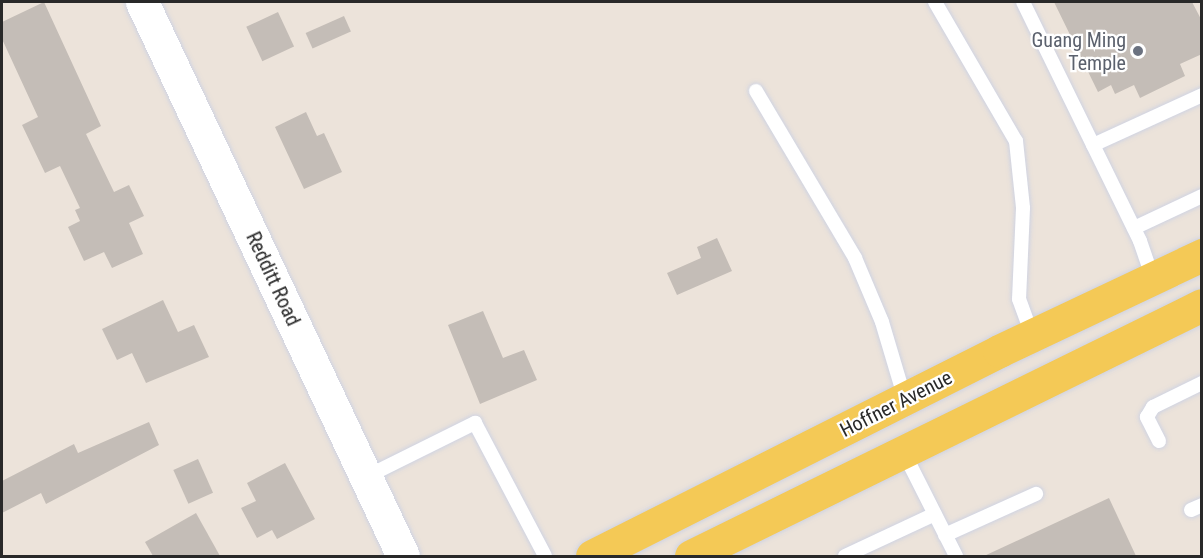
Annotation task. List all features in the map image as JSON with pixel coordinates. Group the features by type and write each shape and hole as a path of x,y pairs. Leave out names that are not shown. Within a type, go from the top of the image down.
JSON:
{"main road":[{"name":"Hoffner Avenue","path":"592,556 1032,335 1202,255"},
{"path":"691,556 1200,308"},
{"path":"903,451 917,418 934,403 1024,353 1032,335"}],"street":[{"name":"Redditt Road","path":"142,2 403,556"}],"lane":[{"path":"935,2 1016,141 1023,208 1019,299 1032,335"},
{"path":"1023,2 1134,228 1153,278"},
{"path":"756,91 855,258 882,322 905,399"},
{"path":"1094,146 1202,95"},
{"path":"1134,228 1202,196"},
{"path":"1159,441 1147,417 1153,407 1202,382"},
{"path":"366,477 475,423 544,556"},
{"path":"903,451 956,556"},
{"path":"945,535 1036,494"},
{"path":"845,556 935,514"}],"building":[{"path":"44,2 101,126 86,134 114,192 129,185 144,216 129,223 143,254 112,268 104,252 84,261 68,227 80,221 75,210 80,208 60,166 45,173 22,125 38,117 2,39 2,22"},
{"name":"Guang Ming Temple","path":"1054,2 1192,2 1202,21 1202,54 1180,64 1185,76 1140,98 1134,85 1115,94 1111,85 1098,92"},
{"path":"278,12 294,46 262,61 246,27"},
{"path":"344,16 351,32 313,49 306,33"},
{"path":"306,112 317,136 324,133 342,172 304,189 275,127"},
{"path":"717,238 732,271 677,295 667,273 701,258 697,247"},
{"path":"163,300 178,332 194,325 209,357 146,383 132,353 117,360 102,329"},
{"path":"483,311 503,358 524,350 537,380 480,404 448,325"},
{"path":"149,422 159,445 46,504 41,493 2,513 2,481 74,444 78,453"},
{"path":"198,459 213,493 188,504 173,470"},
{"path":"285,463 315,519 277,539 272,530 257,538 241,508 256,501 247,483"},
{"path":"1109,498 1136,556 984,556"},
{"path":"196,513 220,556 153,556 145,542"}],"place":[{"name":"Guang Ming Temple","path":"1138,51"}]}
